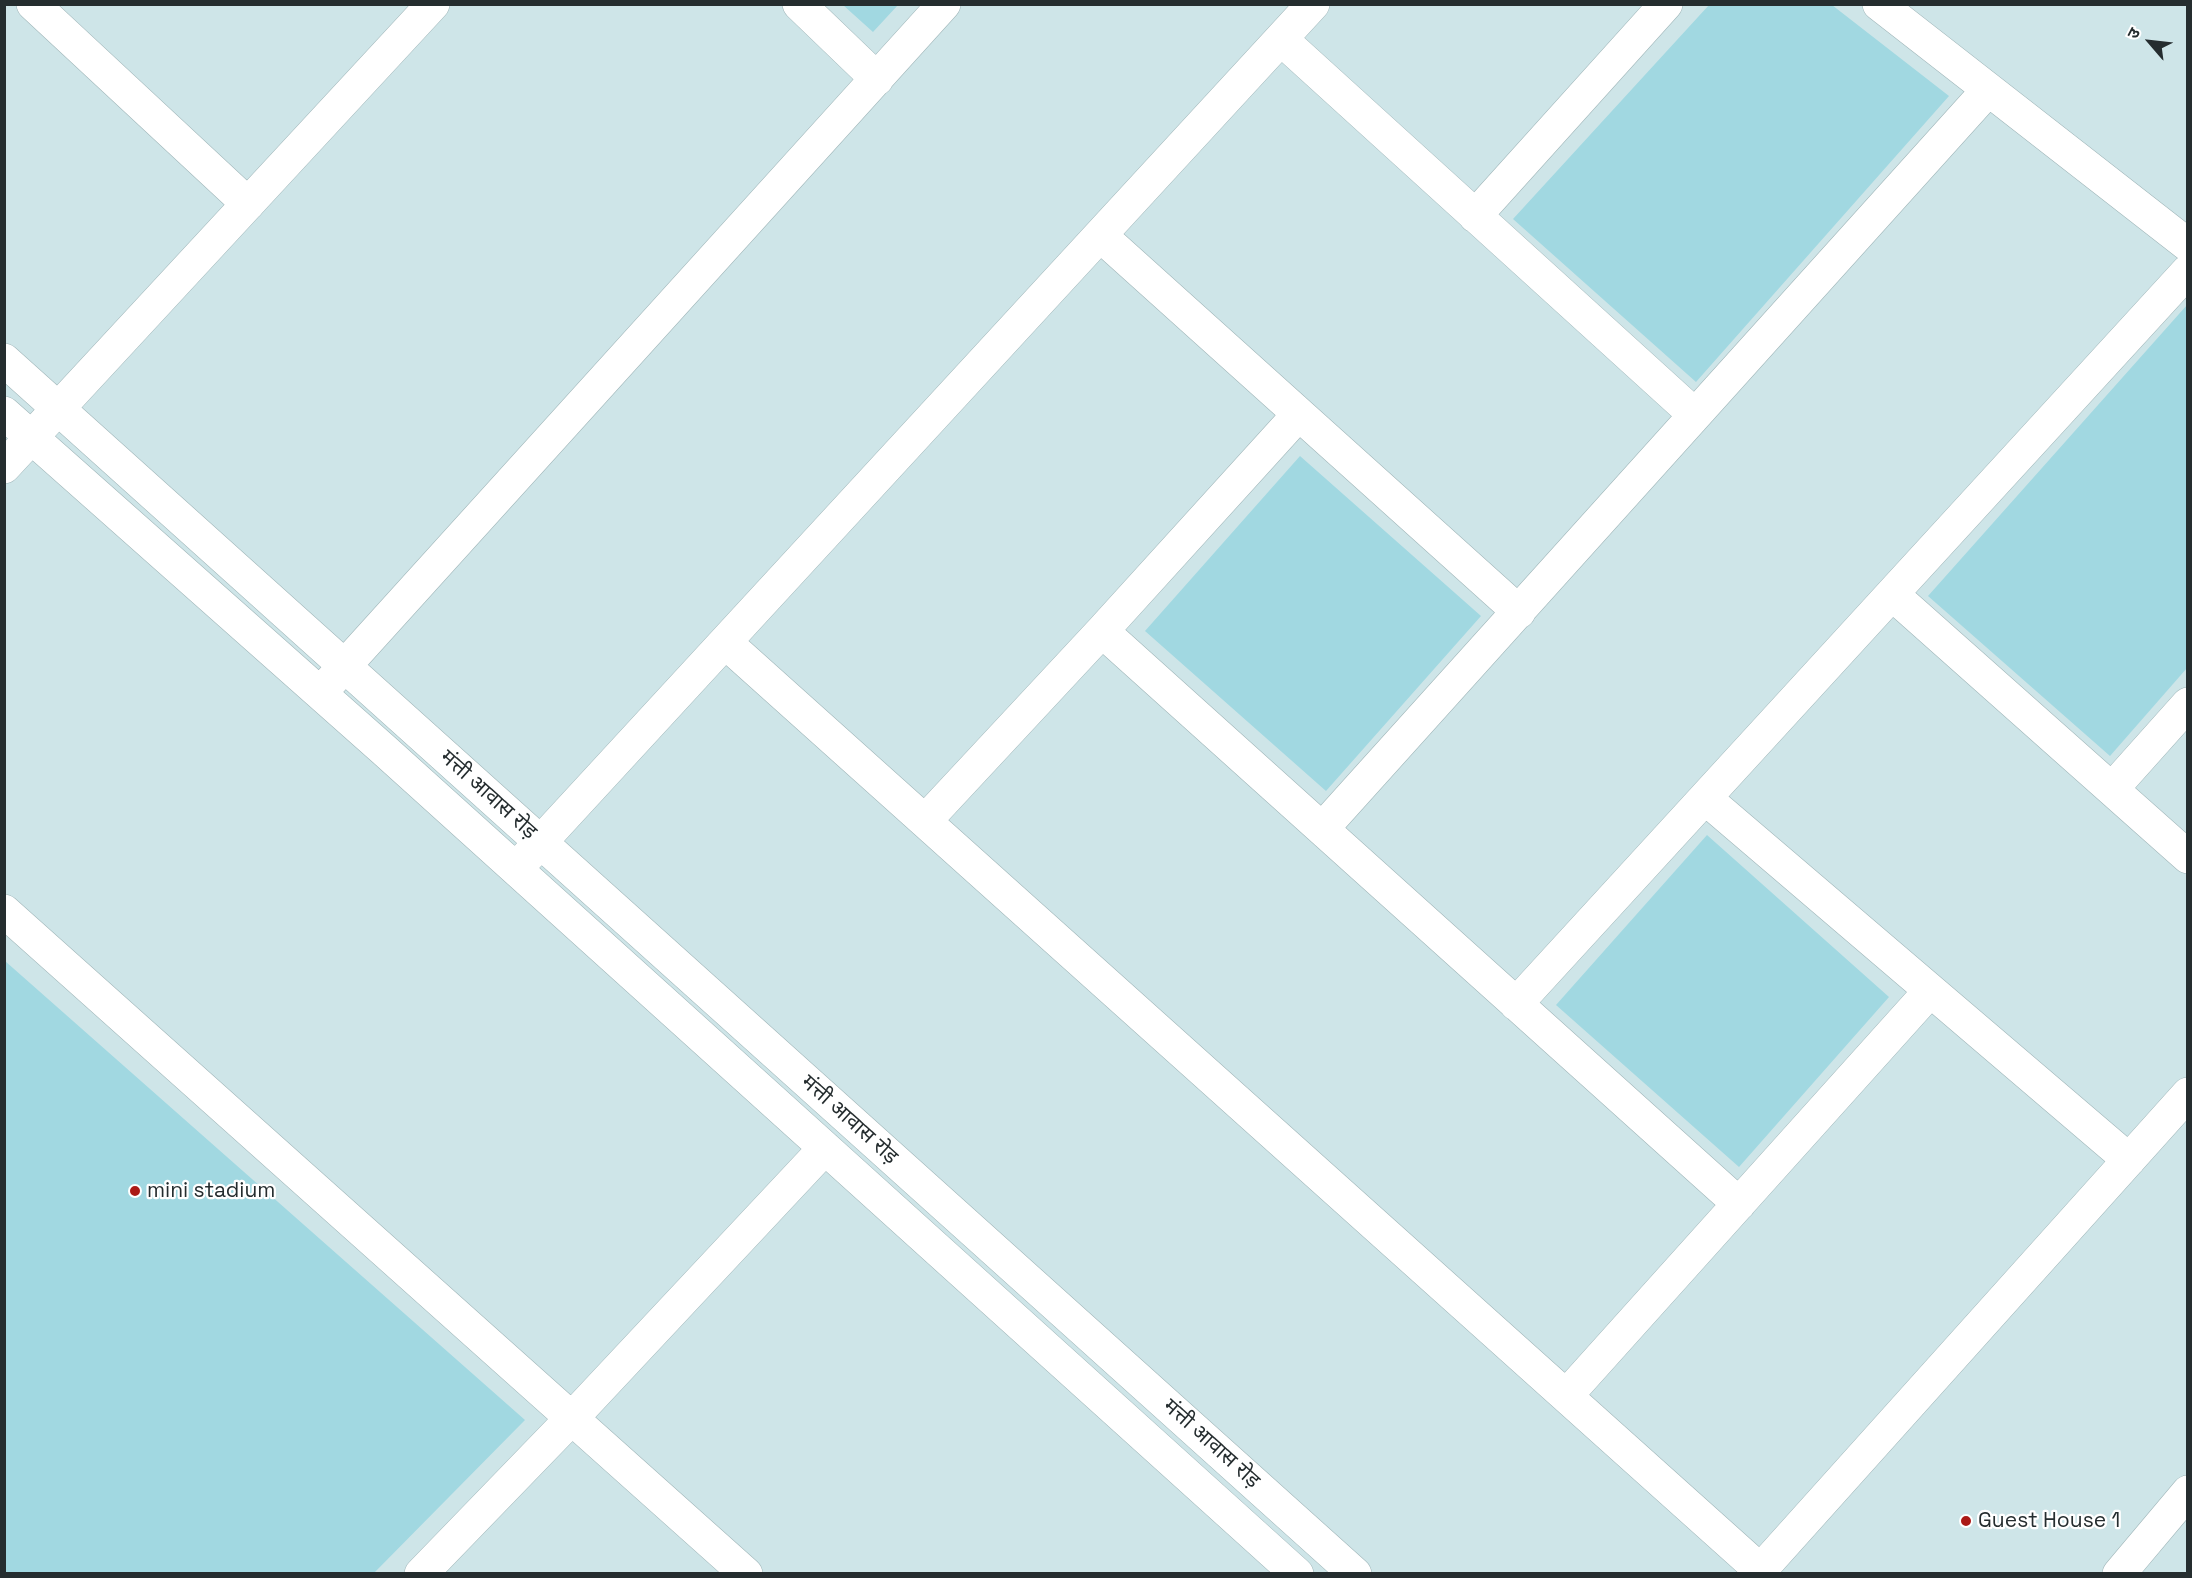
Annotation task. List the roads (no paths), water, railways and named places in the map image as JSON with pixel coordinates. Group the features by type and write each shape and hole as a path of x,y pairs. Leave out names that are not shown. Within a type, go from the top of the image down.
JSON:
{"street":[{"path":"4,467 433,4"},
{"path":"798,4 877,79"},
{"path":"320,693 944,4"},
{"path":"515,869 1313,4"},
{"path":"1475,216 1666,4"},
{"path":"1879,4 2187,245"},
{"path":"51,10 248,204"},
{"path":"1281,39 1695,415"},
{"path":"1322,830 1988,90"},
{"path":"1100,235 1519,612"},
{"path":"1516,1004 2187,271"},
{"name":"मंत्ती आवास रोड़","path":"4,360 1355,1574"},
{"path":"4,413 320,693 1297,1574"},
{"path":"925,821 1299,414"},
{"path":"1892,594 2187,856"},
{"path":"1102,631 1738,1204"},
{"path":"725,642 1759,1572 2187,1094"},
{"path":"2112,789 2187,704"},
{"path":"1705,798 2128,1160"},
{"path":"4,911 746,1574"},
{"path":"1566,1396 1930,991"},
{"path":"420,1574 572,1418 825,1148"},
{"path":"2119,1574 2187,1492"}],"place":[{"name":"mini stadium","path":"135,1191"},
{"name":"Guest House 1","path":"1966,1521"}]}
